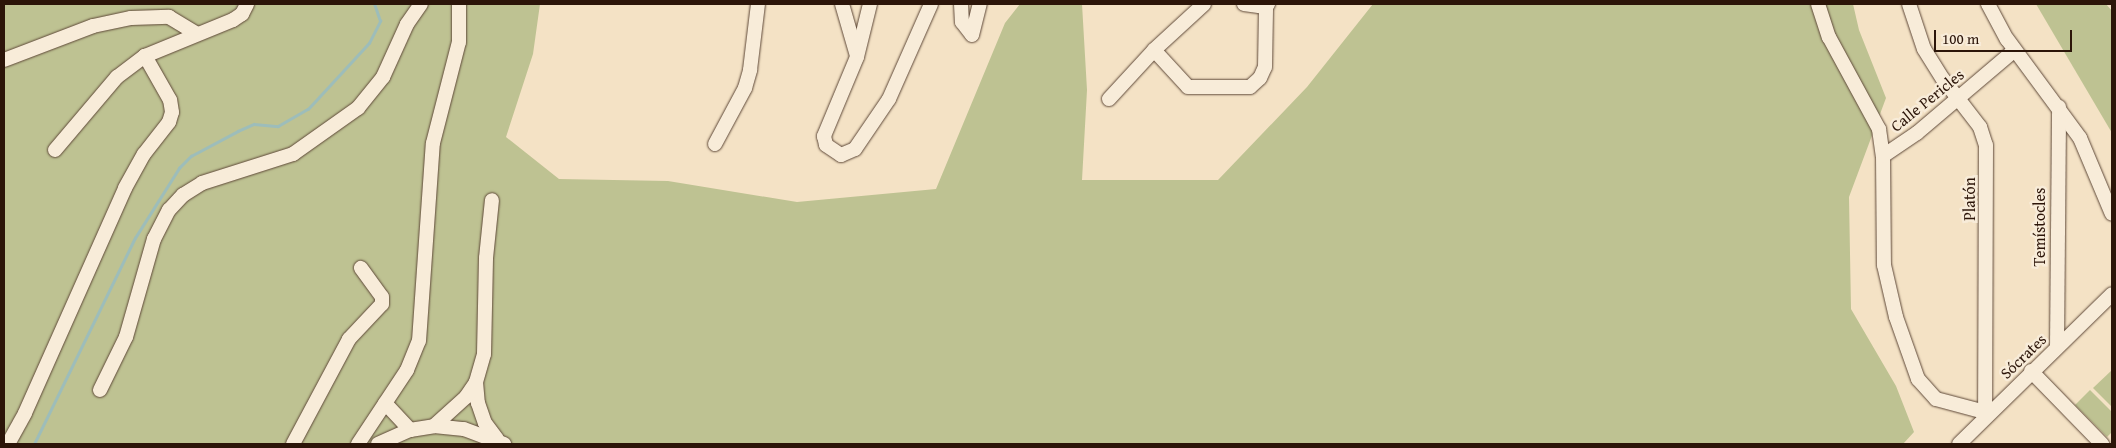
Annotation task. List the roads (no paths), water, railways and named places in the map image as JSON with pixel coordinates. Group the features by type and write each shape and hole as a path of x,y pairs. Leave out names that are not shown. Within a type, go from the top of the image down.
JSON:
{"street":[{"path":"55,150 116,77 145,56 196,33 233,20 242,14 247,4"},
{"path":"100,390 126,337 154,239 169,210 183,194 202,183 293,154 358,108 383,77 407,24 421,4"},
{"path":"358,444 407,370 419,341 433,143 459,42 459,4"},
{"path":"715,144 745,88 750,70 758,4"},
{"path":"842,4 857,57"},
{"path":"870,4 857,57 824,136 826,145 841,155 855,149 889,99 930,4"},
{"path":"961,4 962,22 972,35 980,4"},
{"path":"1109,99 1154,50 1204,4"},
{"path":"1154,50 1188,87 1250,86 1260,78 1265,67 1267,5 1244,4"},
{"path":"1818,4 1829,37 1875,118 1883,156 1884,265 1896,317 1918,379 1936,399 1986,413"},
{"name":"Platón","path":"1909,4 1924,50 1980,127 1986,145 1986,413"},
{"path":"1988,4 2015,50 2058,107 2087,151 2112,214"},
{"path":"4,60 93,26 131,18 169,17 196,33"},
{"name":"Calle Pericles","path":"1883,156 1958,98 2015,50"},
{"path":"8,444 25,414 125,188 144,154 169,122 172,112 170,100 145,56"},
{"name":"Temístocles","path":"2057,347 2058,107"},
{"path":"434,426 454,410 476,382 484,354 486,258 492,200"},
{"path":"294,444 349,339 382,304 382,298 361,268"},
{"name":"Sócrates","path":"1959,444 1986,413 2112,294"},
{"path":"2031,371 2102,444"},
{"path":"476,382 480,410 500,442"},
{"path":"385,403 410,430"},
{"path":"378,444 410,430 434,426 464,428 500,442"}],"waterway":[{"path":"34,444 135,238 179,168 191,156 238,131 254,124 278,126 308,109 369,43 380,21 374,4"}]}
